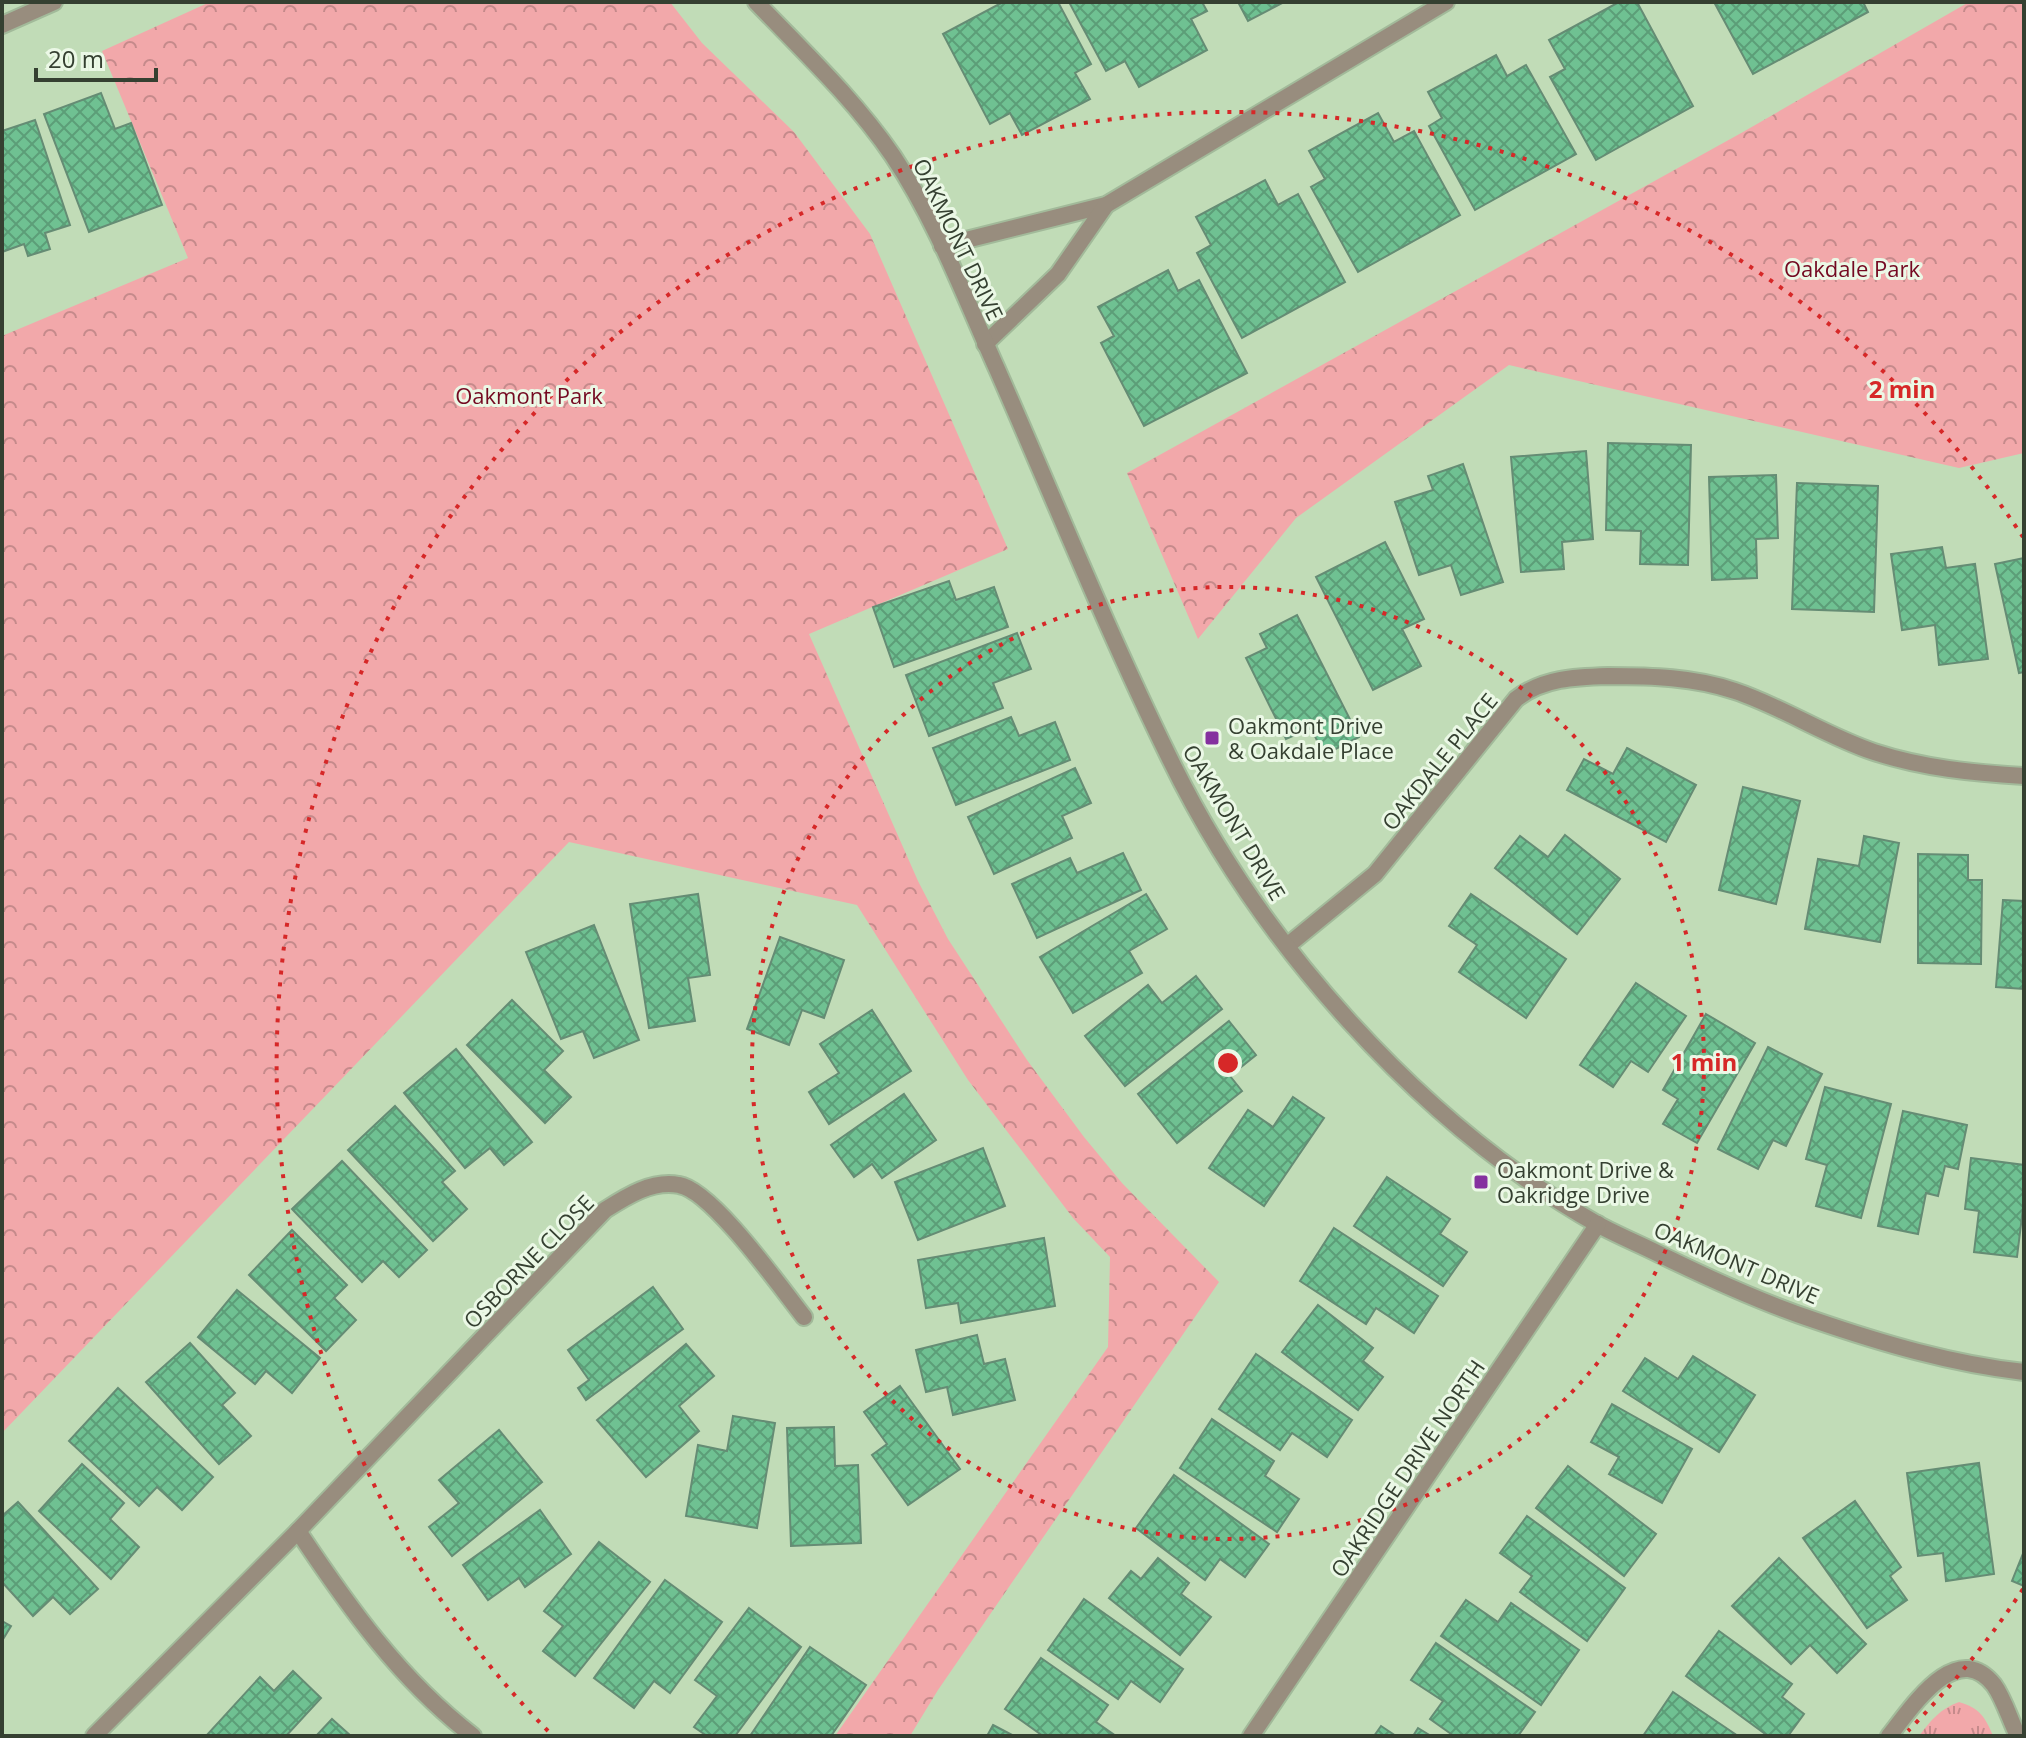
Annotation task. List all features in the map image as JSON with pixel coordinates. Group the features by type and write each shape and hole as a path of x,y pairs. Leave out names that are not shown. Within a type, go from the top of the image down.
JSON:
{"street":[{"path":"2,25 54,2"},
{"name":"OAKMONT DRIVE","path":"756,2 846,94 874,129 920,201 1171,761 1250,897 1287,946 1377,1049 1435,1105 1487,1149 1598,1224 1727,1287 1779,1308 1894,1346 2024,1372"},
{"path":"942,246 1106,205 1446,2"},
{"path":"985,344 1058,274 1106,205"},
{"name":"OAKDALE PLACE","path":"1287,946 1375,874 1516,699 1528,690 1549,682 1575,677 1620,676 1696,681 1734,690 1848,742 1905,761 1951,770 2024,776"},
{"name":"OSBORNE CLOSE","path":"94,1736 298,1531 605,1210 641,1190 658,1185 677,1184 690,1188 716,1209 804,1317"},
{"name":"OAKRIDGE DRIVE NORTH","path":"1251,1736 1598,1224"},
{"path":"298,1531 340,1595 374,1638 422,1692 473,1736"},
{"path":"1889,1736 1936,1680 1947,1673 1961,1670 1981,1674 1991,1682 2018,1736"}],"green space":[{"name":"Oakmont Park","path":"210,2 670,2 702,43 794,132 870,234 1008,549 809,634 918,881 948,939 1027,1060 1084,1137 1122,1183 1219,1282 938,1690 910,1736 835,1736 1108,1347 1110,1257 1073,1218 968,1080 857,905 569,842 2,1433 2,336 188,258 102,51"},
{"name":"Oakdale Park","path":"1969,2 2024,2 2024,453 1959,468 1509,365 1296,518 1198,639 1127,473 1743,132"},
{"path":"1959,1702 1981,1714 1993,1736 1919,1736 1936,1716"}],"building":[{"path":"1003,2 1058,2 1091,64 1075,73 1090,99 1022,135 1010,113 990,124 943,34"},
{"path":"1069,2 1202,2 1207,11 1191,19 1207,50 1139,87 1125,61 1106,71"},
{"path":"1238,2 1284,2 1248,21"},
{"path":"1619,2 1637,2 1693,106 1596,160 1550,77 1565,69 1549,40"},
{"path":"1714,2 1863,2 1868,12 1753,74"},
{"path":"1496,55 1507,76 1526,65 1576,154 1475,210 1429,126 1442,118 1428,92"},
{"path":"101,93 115,129 131,123 162,205 89,232 44,114"},
{"path":"1378,113 1394,142 1414,131 1460,215 1358,272 1311,187 1325,179 1309,151"},
{"path":"35,120 70,225 45,233 50,249 28,256 24,244 2,252 2,131"},
{"path":"1265,180 1278,205 1298,194 1345,282 1242,338 1197,253 1211,245 1196,217"},
{"path":"1168,270 1178,291 1199,280 1247,373 1144,426 1101,343 1114,336 1098,307"},
{"path":"1608,443 1691,445 1688,565 1640,564 1641,531 1606,530"},
{"path":"1586,451 1593,539 1562,542 1564,569 1521,572 1511,457"},
{"path":"1463,464 1503,582 1461,595 1451,565 1419,575 1395,502 1433,490 1428,476"},
{"path":"1776,475 1778,538 1756,539 1757,578 1712,580 1709,477"},
{"path":"1797,483 1878,486 1874,612 1792,609"},
{"path":"1385,542 1424,619 1402,629 1421,666 1373,690 1316,577"},
{"path":"1942,547 1946,568 1975,564 1988,659 1939,665 1935,625 1902,630 1891,554"},
{"path":"2024,558 2024,672 2019,673 1995,564"},
{"path":"949,581 956,600 994,587 1008,627 894,667 873,607"},
{"path":"1297,615 1359,737 1324,755 1311,728 1286,739 1246,658 1267,648 1260,634"},
{"path":"1017,633 1031,669 993,683 1003,708 929,736 906,675"},
{"path":"1011,717 1019,736 1055,722 1070,760 956,805 933,748"},
{"path":"1627,748 1696,785 1666,842 1567,790 1584,759 1613,774"},
{"path":"1075,768 1091,803 1062,816 1072,838 994,874 968,817"},
{"path":"1743,787 1800,801 1776,904 1719,890"},
{"path":"1565,835 1620,879 1577,934 1495,868 1520,836 1548,857"},
{"path":"1864,836 1899,843 1880,942 1805,929 1818,859 1859,866"},
{"path":"1123,853 1141,890 1037,938 1012,884 1070,858 1077,873"},
{"path":"1918,854 1968,855 1968,880 1982,880 1981,964 1918,963"},
{"path":"698,894 710,975 688,978 695,1021 649,1028 630,904"},
{"path":"1146,894 1167,929 1129,951 1142,973 1073,1013 1040,957"},
{"path":"1471,894 1566,959 1526,1018 1459,972 1477,945 1449,926"},
{"path":"2003,900 2024,901 2024,989 1996,987"},
{"path":"594,925 639,1040 594,1058 583,1031 561,1039 526,952"},
{"path":"780,937 844,960 824,1018 802,1010 789,1045 747,1029"},
{"path":"1196,976 1222,1009 1125,1086 1085,1036 1148,985 1162,1003"},
{"path":"1636,983 1686,1016 1648,1072 1631,1061 1613,1087 1580,1065"},
{"path":"512,1000 563,1051 544,1070 571,1097 545,1123 467,1045"},
{"path":"872,1010 911,1071 829,1124 809,1092 839,1073 820,1044"},
{"path":"1706,1014 1755,1043 1697,1143 1663,1124 1678,1099 1663,1090"},
{"path":"1229,1021 1256,1055 1230,1076 1242,1091 1177,1143 1138,1094"},
{"path":"1768,1047 1822,1074 1786,1146 1773,1140 1758,1169 1718,1149"},
{"path":"456,1049 532,1142 504,1165 490,1148 465,1168 404,1093"},
{"path":"1825,1087 1891,1104 1861,1218 1816,1206 1827,1165 1806,1159"},
{"path":"904,1094 936,1140 882,1178 872,1164 854,1177 831,1145"},
{"path":"1293,1097 1324,1118 1264,1206 1209,1168 1248,1110 1273,1127"},
{"path":"395,1106 455,1171 442,1182 467,1209 433,1241 348,1150"},
{"path":"1903,1111 1967,1125 1958,1169 1945,1166 1938,1196 1926,1193 1918,1234 1878,1226"},
{"path":"983,1148 1005,1206 918,1240 895,1182"},
{"path":"1971,1158 2024,1165 2024,1200 2017,1257 1974,1252 1979,1211 1965,1209"},
{"path":"342,1161 427,1250 399,1277 383,1261 362,1282 292,1209"},
{"path":"1387,1177 1450,1219 1440,1234 1467,1252 1443,1286 1354,1226"},
{"path":"1334,1228 1438,1296 1414,1333 1376,1308 1366,1324 1300,1281"},
{"path":"292,1230 347,1285 334,1298 356,1320 326,1351 249,1275"},
{"path":"1044,1238 1055,1306 961,1323 958,1303 926,1308 918,1260"},
{"path":"653,1287 683,1329 586,1400 578,1388 589,1380 568,1350"},
{"path":"237,1290 320,1358 292,1393 266,1371 255,1384 198,1337"},
{"path":"1318,1305 1373,1348 1363,1361 1383,1377 1358,1410 1282,1352"},
{"path":"977,1335 984,1364 1005,1359 1015,1400 953,1415 947,1387 926,1392 916,1350"},
{"path":"190,1343 235,1393 222,1405 251,1436 219,1464 146,1382"},
{"path":"686,1344 714,1376 679,1406 699,1431 646,1477 597,1420"},
{"path":"1256,1354 1352,1420 1327,1457 1292,1433 1280,1450 1219,1409"},
{"path":"1693,1356 1755,1395 1719,1452 1623,1391 1645,1358 1678,1379"},
{"path":"900,1386 960,1469 908,1505 872,1455 887,1444 864,1412"},
{"path":"118,1388 213,1477 182,1510 157,1487 139,1506 69,1441"},
{"path":"1612,1404 1692,1449 1662,1503 1609,1474 1619,1457 1591,1442"},
{"path":"733,1416 775,1423 757,1528 686,1516 698,1445 727,1451"},
{"path":"1212,1419 1274,1461 1265,1476 1299,1499 1277,1532 1180,1468"},
{"path":"834,1427 835,1466 858,1465 861,1543 791,1546 787,1428"},
{"path":"499,1430 542,1482 452,1556 429,1527 459,1503 439,1480"},
{"path":"1979,1463 1994,1574 1946,1581 1943,1553 1918,1556 1907,1473"},
{"path":"82,1464 124,1503 110,1519 139,1547 111,1579 39,1511"},
{"path":"1568,1466 1656,1534 1624,1576 1536,1508"},
{"path":"1174,1475 1269,1544 1245,1577 1220,1559 1205,1580 1136,1528"},
{"path":"1855,1501 1901,1567 1890,1576 1907,1600 1867,1628 1803,1538"},
{"path":"18,1502 98,1589 70,1614 53,1597 33,1616 2,1582 2,1516"},
{"path":"540,1510 571,1554 525,1587 519,1578 488,1600 463,1565"},
{"path":"1527,1516 1625,1588 1587,1641 1520,1592 1532,1576 1500,1553"},
{"path":"599,1542 650,1582 575,1676 543,1651 563,1626 544,1611"},
{"path":"2024,1551 2024,1586 2012,1581"},
{"path":"1158,1558 1189,1583 1181,1594 1211,1617 1180,1655 1109,1598 1131,1571 1141,1579"},
{"path":"1779,1558 1866,1644 1837,1673 1810,1645 1791,1664 1732,1606"},
{"path":"665,1580 722,1622 670,1693 654,1681 634,1708 594,1678"},
{"path":"1084,1599 1183,1669 1160,1702 1131,1681 1118,1699 1048,1650"},
{"path":"1466,1600 1498,1622 1511,1603 1579,1650 1541,1705 1441,1636"},
{"path":"749,1608 801,1647 735,1736 707,1736 694,1727 717,1696 695,1680"},
{"path":"2,1621 11,1626 2,1641"},
{"path":"1719,1631 1792,1684 1782,1697 1804,1714 1788,1736 1768,1736 1686,1676"},
{"path":"1436,1643 1535,1712 1518,1736 1454,1736 1430,1719 1443,1701 1411,1680"},
{"path":"810,1647 866,1685 831,1736 750,1736"},
{"path":"1041,1658 1108,1705 1096,1722 1116,1736 1043,1736 1005,1709"},
{"path":"293,1671 321,1698 286,1736 206,1736 260,1677 274,1691"},
{"path":"1673,1692 1738,1736 1643,1736"},
{"path":"332,1719 351,1736 316,1736"},
{"path":"993,1725 1014,1736 987,1736"},
{"path":"1381,1726 1396,1736 1374,1736"},
{"path":"1418,1728 1431,1736 1413,1736"}],"place":[{"name":"Oakmont Drive & Oakdale Place","path":"1212,738"},
{"name":"Oakmont Drive & Oakridge Drive","path":"1481,1182"}]}
